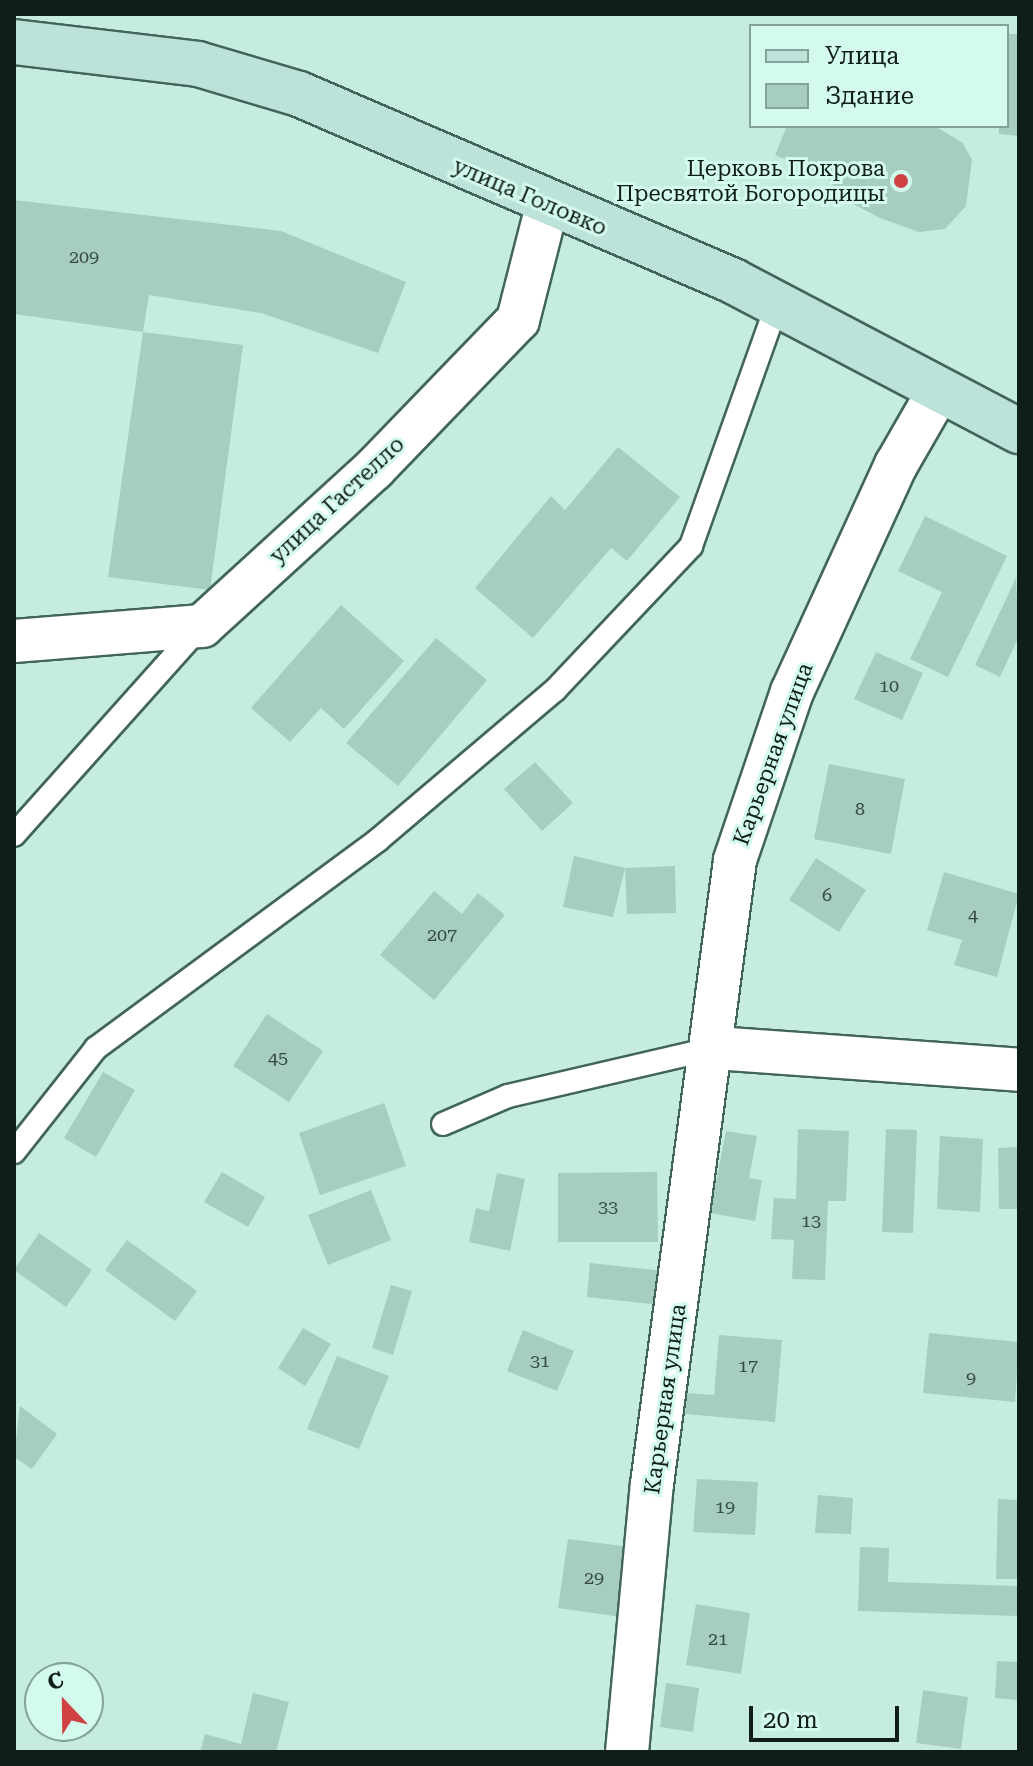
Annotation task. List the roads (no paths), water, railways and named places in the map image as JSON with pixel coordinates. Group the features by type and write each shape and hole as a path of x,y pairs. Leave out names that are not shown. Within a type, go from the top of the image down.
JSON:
{"main road":[{"name":"улица Головко","path":"14,42 247,75 777,305 938,392 1019,431"}],"street":[{"name":"улица Гастелло","path":"202,626 374,469 518,320 547,206"},
{"name":"Карьерная улица","path":"627,1752 652,1484 715,1048 735,860 782,720 896,465 938,392"},
{"path":"14,641 202,626"},
{"path":"715,1048 1019,1070"}],"lane":[{"path":"14,1152 96,1048 378,840 555,690 691,546 777,305"},
{"path":"16,831 202,626"},
{"path":"443,1124 508,1096 715,1048"}],"place":[{"name":"Церковь Покрова Пресвятой Богородицы","path":"901,181"}]}
